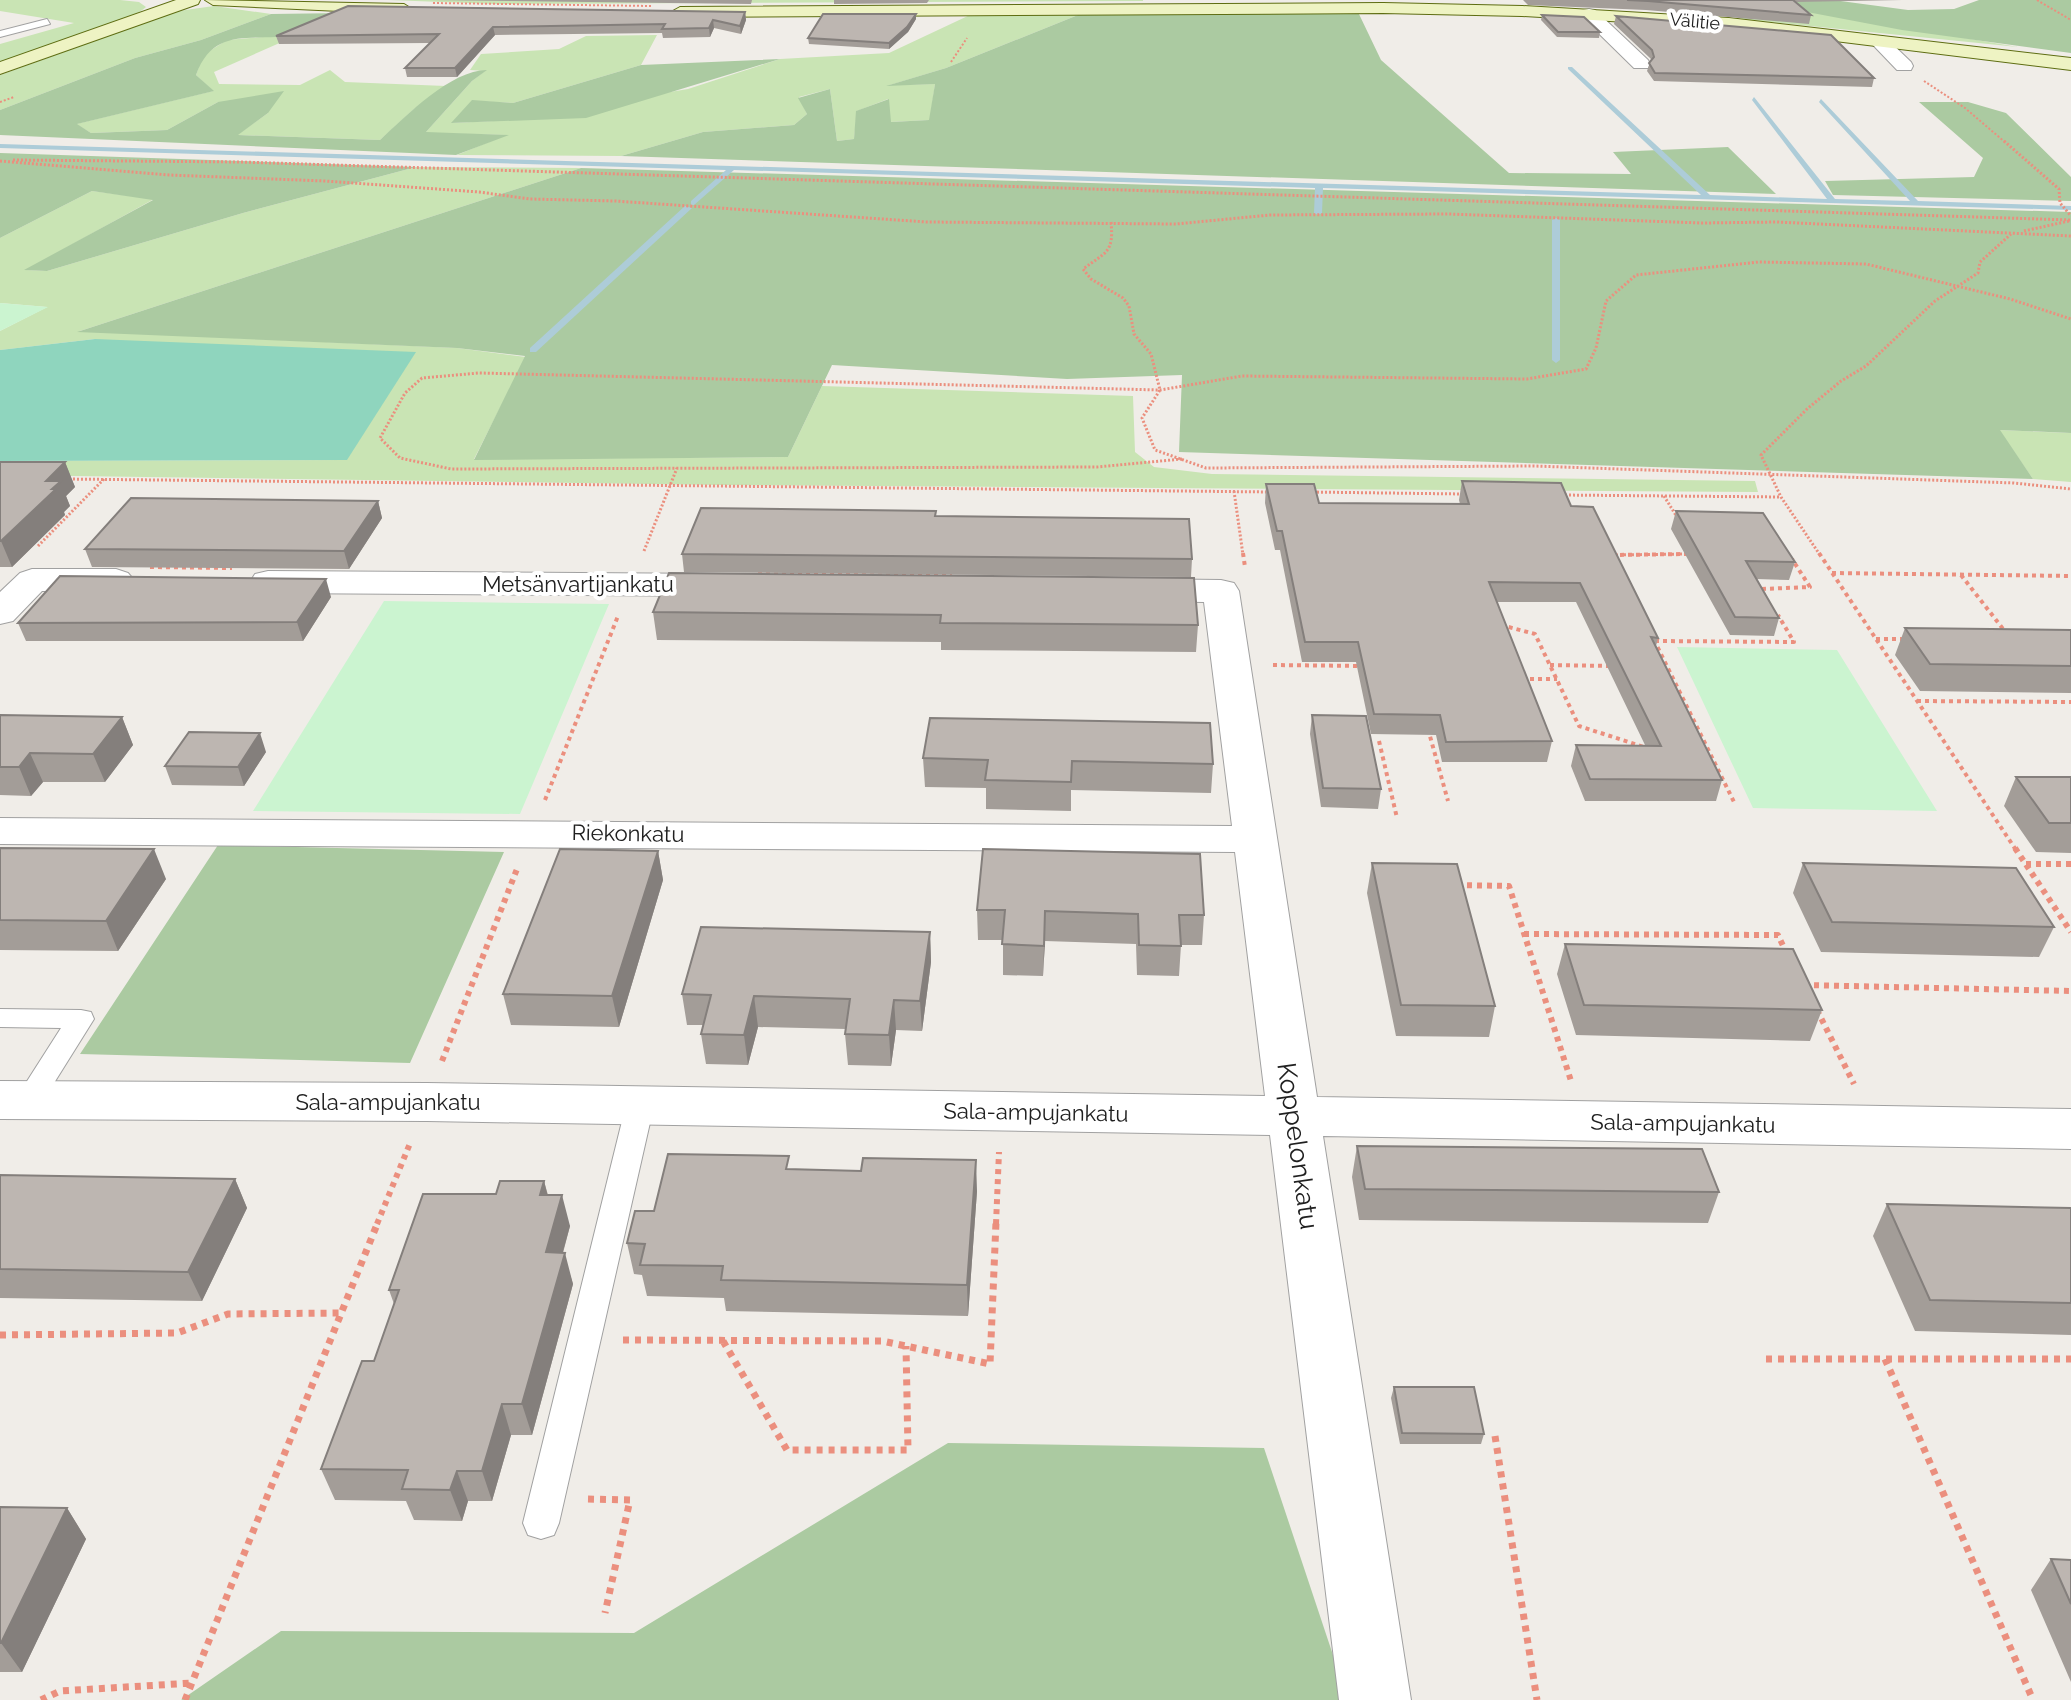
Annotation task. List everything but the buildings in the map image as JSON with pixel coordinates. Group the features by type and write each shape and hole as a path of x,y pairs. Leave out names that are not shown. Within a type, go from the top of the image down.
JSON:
{"main road":[{"path":"0,68 192,0"},
{"path":"213,0 416,9"},
{"path":"1675,18 1686,1"},
{"name":"Välitie","path":"666,12 1157,4 1589,14 1675,18 2071,64"}],"street":[{"path":"1589,14 1641,64"},
{"path":"1879,41 1904,66"},
{"path":"0,613 30,568 144,574"},
{"name":"Metsänvartijankatu","path":"239,575 752,580"},
{"path":"1109,590 1234,585"},
{"name":"Koppelonkatu","path":"1234,585 1256,839 1375,1700"},
{"name":"Riekonkatu","path":"0,831 1256,839"},
{"name":"Sala-ampujankatu","path":"15,1100 640,1105 2071,1129"}],"lane":[{"path":"0,34 47,22 16,17"},
{"path":"0,1018 81,1019 15,1100"},
{"path":"544,1511 640,1105"}],"path":[{"path":"2037,0 2071,20"},
{"path":"1904,66 1937,91 1949,95 2059,189 2060,203 2071,217"},
{"path":"0,161 40,158 209,161 2071,217"},
{"path":"0,161 169,175 325,181 479,192 530,199 656,203 927,222 1176,224 1270,215 1448,214 1702,223 1777,222 2071,236"},
{"path":"2071,217 2057,226 2011,234 1980,262 1978,273 1935,301 1866,366 1841,381 1807,409 1761,455 1781,497 2071,932"},
{"path":"1111,222 1113,242 1107,251 1083,269 1089,279 1119,293 1134,314 1134,334 1151,354 1160,390 1142,418 1155,450 1206,468 1534,466 2014,483 2071,489"},
{"path":"1182,459 1097,467 451,469 400,458 380,438 405,393 422,378 479,373 1160,390 1242,376 1527,379 1586,369 1596,348 1606,301 1636,275 1759,262 1866,264 2010,299 2071,319"},
{"path":"671,485 677,468"},
{"path":"60,479 1279,492"},
{"path":"30,568 105,479"},
{"path":"1234,491 1234,585"},
{"path":"1309,492 1463,494"},
{"path":"1323,492 1327,504"},
{"path":"1556,495 1781,497"},
{"path":"1664,496 1678,519"},
{"path":"1767,598 1761,587 1810,587 1788,553"},
{"path":"1616,563 1611,554 1699,554"},
{"path":"1832,573 2071,576"},
{"path":"144,574 239,575"},
{"path":"1960,575 2012,641 1997,641"},
{"path":"752,580 965,576"},
{"path":"1655,641 1794,642 1774,609"},
{"path":"1490,622 1535,634 1579,726 1655,750"},
{"path":"1648,627 1735,804"},
{"path":"1875,639 1921,640"},
{"path":"1260,665 1364,666"},
{"path":"1550,665 1623,666"},
{"path":"1652,666 1667,667"},
{"path":"1510,679 1557,679"},
{"path":"1917,701 2071,702"},
{"path":"1426,720 1448,801"},
{"path":"1379,741 1397,818"},
{"path":"1701,763 1716,767"},
{"path":"2026,864 2071,864"},
{"path":"1451,885 1509,886 1575,1094"},
{"path":"1524,934 1778,935 1791,960"},
{"path":"1797,973 1862,1099"},
{"path":"1804,985 2071,991"},
{"path":"585,1340 882,1341 990,1364 1000,1143"},
{"path":"0,1335 177,1333 228,1314 341,1313"},
{"path":"723,1341 787,1450 908,1450 906,1346"},
{"path":"1766,1359 2071,1359"},
{"path":"1885,1359 2033,1700"},
{"path":"1495,1436 1537,1700"},
{"path":"544,1511 630,1500 605,1613"},
{"path":"41,1700 60,1691 193,1683"}],"green space":[{"path":"0,0 120,0 139,2 146,7 99,30 0,63 0,44 74,23 0,11"},
{"path":"388,0 1143,0 1143,1 496,4"},
{"path":"1787,0 1833,0 1908,10 1954,9 1979,0 2071,0 2071,53 1902,30 1776,6"},
{"path":"214,6 271,14 201,40 135,58 0,110 0,75 178,11"},
{"path":"1776,6 2018,47 1741,19 1748,9"},
{"path":"1358,12 1381,60 1509,173 1631,174 1613,152 1728,147 1776,194 621,156 703,132 794,125 807,114 798,98 830,89 837,141 854,139 856,111 889,99 891,122 929,120 935,84 886,86 946,68 1083,13"},
{"path":"345,13 299,34 238,39 214,48 196,75 214,91 77,124 91,133 167,130 218,102 284,91 268,113 238,135 380,140 444,86 473,72 487,70 472,81 426,132 509,135 456,155 0,135 0,110 135,58 201,40 271,14"},
{"path":"1083,13 946,68 890,85 935,84 930,120 890,122 888,99 857,111 854,139 837,141 830,89 799,97 807,114 794,125 703,132 621,156 457,155 506,135 425,133 485,71 470,70 481,54 559,49 586,36 657,35 641,65 513,103 472,101 452,123 494,121 688,89 780,59 889,53 972,14"},
{"path":"300,34 214,72 219,84 300,85 330,70 345,82 446,86 414,109 380,140 237,135 268,113 218,102 167,130 91,133 76,124 213,91 196,75 203,55 227,40"},
{"path":"780,59 586,118 451,123 472,100 513,103 641,65"},
{"path":"1919,102 1968,102 2006,113 2071,177 2071,201 1833,195 1825,181 1974,177 1983,158"},
{"path":"0,153 416,167 243,213 47,271 24,270 153,200 92,191 0,238"},
{"path":"416,167 581,168 80,331 457,348 526,357 474,459 788,457 822,386 1133,396 1135,452 1154,467 1212,474 1755,481 1758,492 718,485 0,475 0,461 347,460 95,339 0,350 0,331 47,307 0,303 0,238 92,191 154,199 26,270 47,271 243,213"},
{"path":"581,168 2071,212 2071,433 2000,430 2033,479 1179,452 1182,375 1067,379 832,365 788,457 474,460 525,356 457,348 77,332"},
{"path":"0,303 48,307 0,331"},
{"path":"95,339 416,352 347,460 0,461 0,350"},
{"path":"1999,430 2071,433 2071,482 2033,479"},
{"path":"384,601 609,604 520,814 253,811"},
{"path":"1677,647 1837,650 1937,811 1753,808"},
{"path":"218,845 504,852 410,1063 80,1054"},
{"path":"948,1443 1264,1448 1348,1700 181,1700 281,1631 634,1633"}],"waterway":[{"path":"1570,68 1708,197"},
{"path":"1754,99 1833,201"},
{"path":"1821,101 1916,203"},
{"path":"0,146 732,168"},
{"path":"694,203 732,168"},
{"path":"732,168 1708,197"},
{"path":"1318,213 1319,186"},
{"path":"1708,197 1833,201"},
{"path":"1833,201 1916,203"},
{"path":"1916,203 2071,208"},
{"path":"533,350 688,208"},
{"path":"1556,220 1556,360"}]}
